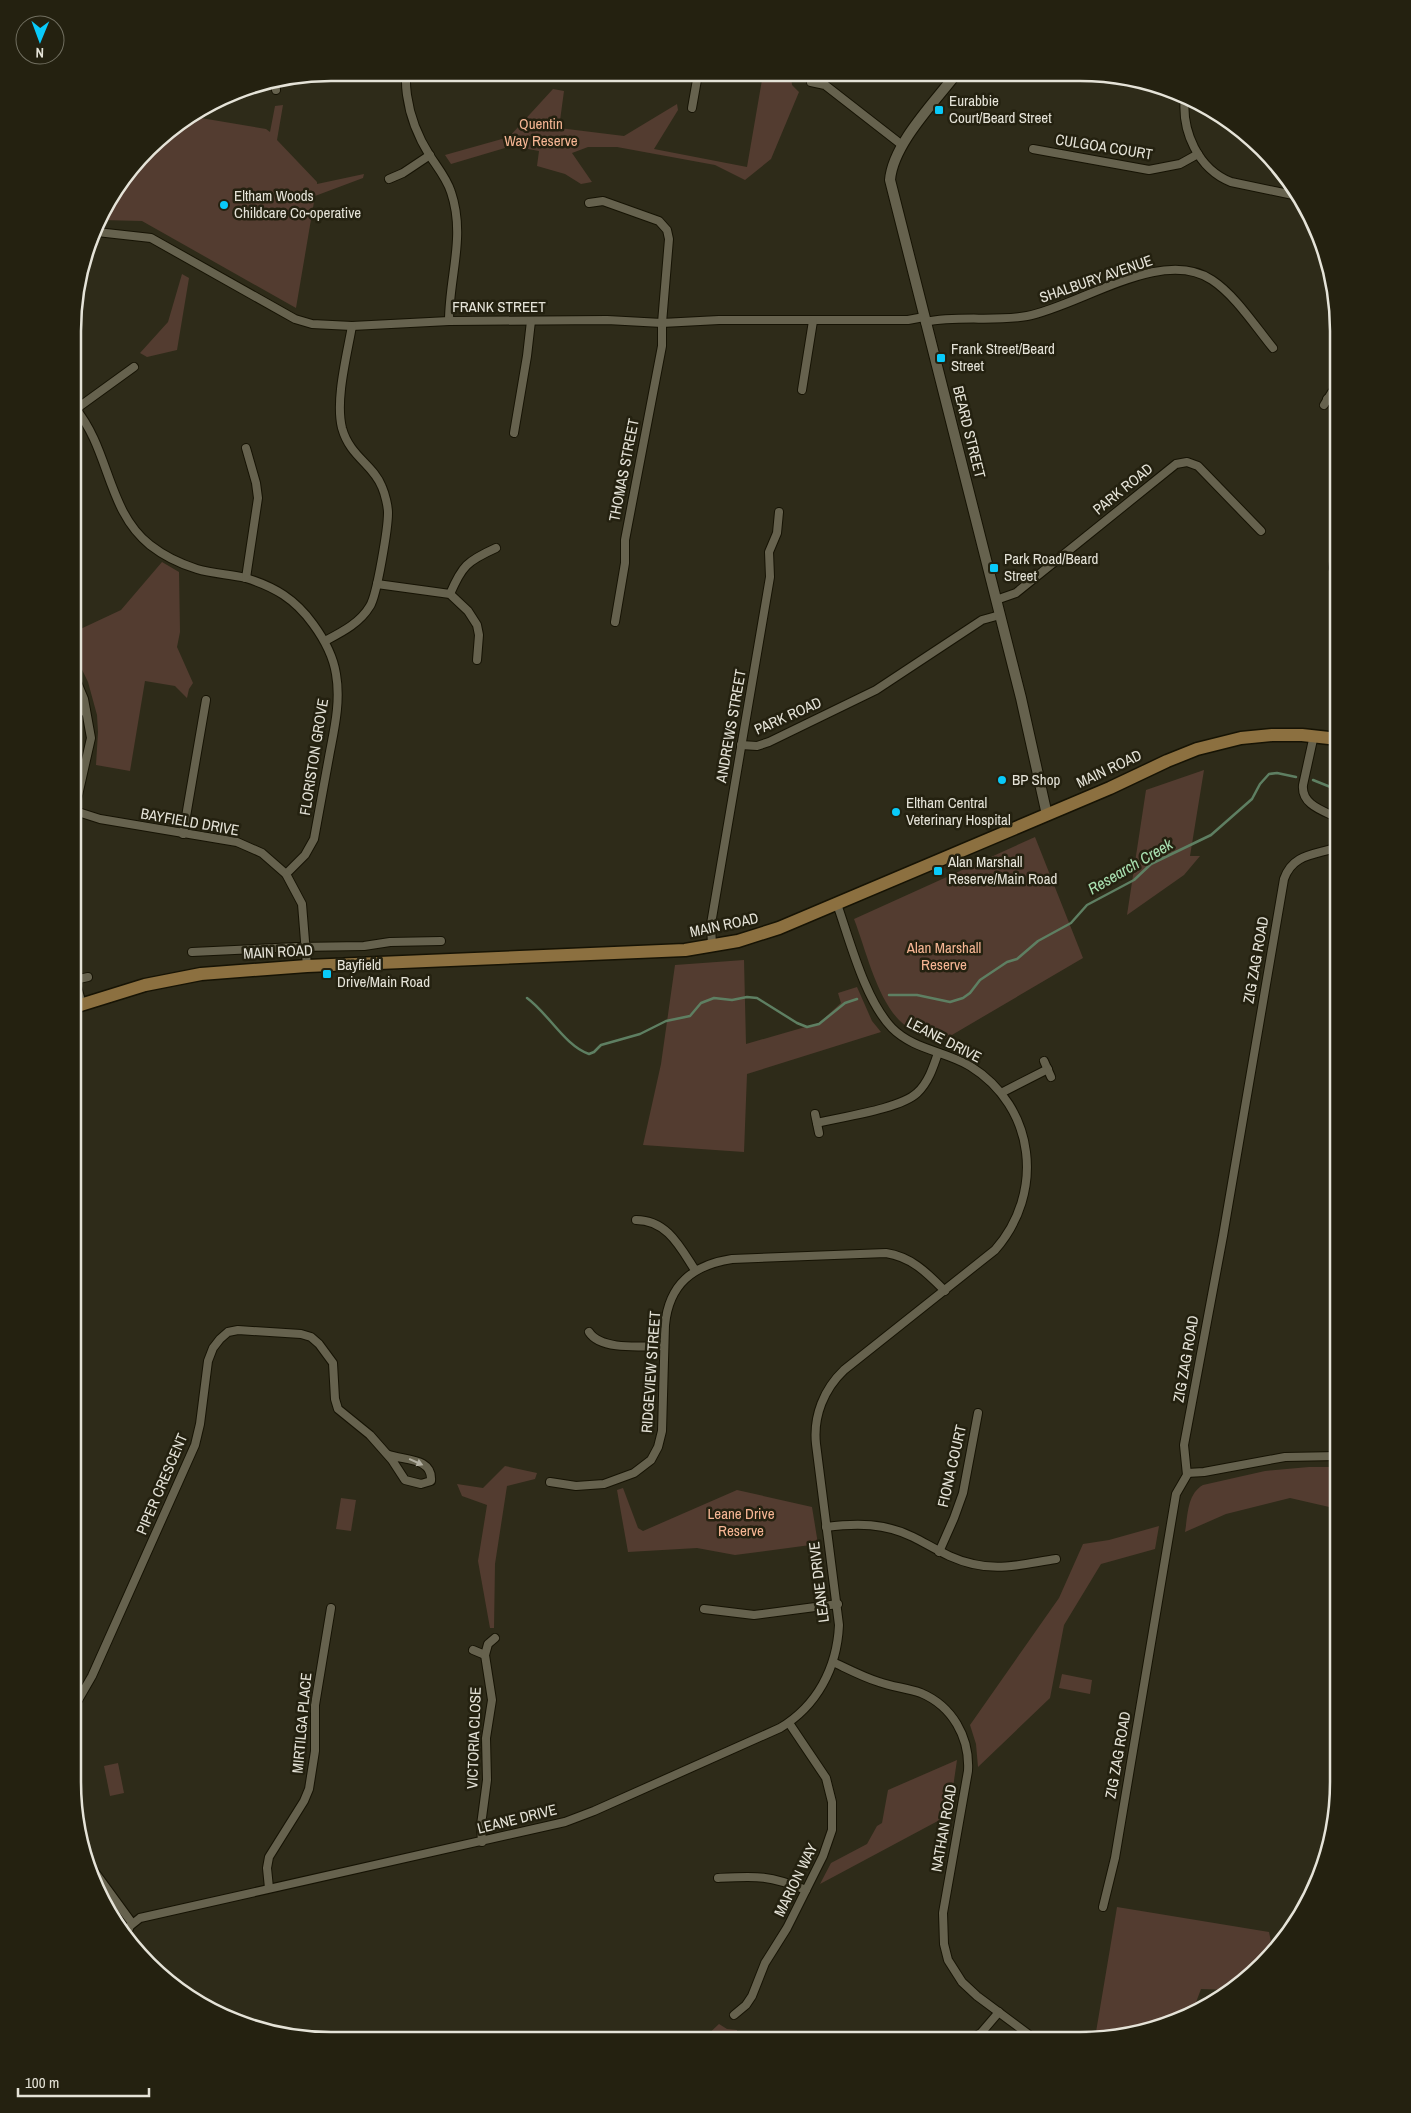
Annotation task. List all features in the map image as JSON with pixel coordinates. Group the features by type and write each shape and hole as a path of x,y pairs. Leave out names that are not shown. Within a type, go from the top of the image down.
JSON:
{"main road":[{"name":"MAIN ROAD","path":"81,1005 145,985 180,977 217,972 307,966 664,951 712,946 763,934 1047,815 1167,761 1211,744 1257,736 1314,735 1330,738"}],"street":[{"path":"405,81 409,109 417,132 444,176 451,192 458,220 458,244 449,307 449,321"},
{"path":"692,108 697,81"},
{"name":"BEARD STREET","path":"951,81 902,145 892,163 890,180 1021,698 1047,815"},
{"path":"811,82 825,85 902,145"},
{"path":"1184,104 1188,132 1198,154 1203,162 1221,178 1231,182 1289,194"},
{"name":"CULGOA COURT","path":"1034,149 1149,170 1180,164 1198,154"},
{"path":"388,179 403,173 430,155"},
{"name":"THOMAS STREET","path":"589,203 603,201 659,221 667,230 669,239 662,323 662,346 625,540 624,563 615,622"},
{"name":"FRANK STREET","path":"101,232 151,238 295,319 312,324 352,326 449,321 606,320 662,323 718,320 924,320"},
{"name":"SHALBURY AVENUE","path":"924,320 960,317 1026,316 1050,310 1148,274 1187,270 1199,272 1225,291 1274,348"},
{"path":"802,390 814,320"},
{"path":"514,433 531,321"},
{"path":"325,640 353,625 370,606 377,584 388,512 382,487 350,448 342,428 339,408 352,326"},
{"path":"81,404 134,367"},
{"name":"FLORISTON GROVE","path":"81,417 95,438 118,503 132,526 149,544 168,557 198,569 246,578 284,594 301,608 325,640 336,674 338,693 336,719 314,838 305,855 286,874"},
{"path":"246,448 256,483 258,498 246,578"},
{"name":"PARK ROAD","path":"996,600 1016,593 1176,464 1187,462 1198,466 1260,531"},
{"name":"ANDREWS STREET","path":"712,946 711,924 770,577 769,552 776,533 779,512"},
{"path":"450,594 460,572 475,557 496,548"},
{"path":"377,584 450,594 468,611 477,625 477,660"},
{"name":"PARK ROAD","path":"741,745 757,746 769,742 876,690 982,620 1000,614"},
{"path":"81,692 91,738 81,784"},
{"path":"183,834 206,700"},
{"path":"81,711 86,711"},
{"path":"1314,735 1303,785 1303,794 1310,804 1330,814"},
{"name":"BAYFIELD DRIVE","path":"81,814 100,819 237,842 262,853 286,874 302,904 307,966"},
{"name":"ZIG ZAG ROAD","path":"1102,1906 1115,1858 1176,1494 1187,1473 1184,1445 1223,1236 1284,879 1288,869 1298,858 1330,849"},
{"name":"LEANE DRIVE","path":"132,1923 140,1918 269,1888 554,1825 584,1815 764,1736 789,1723 815,1697 833,1662 838,1636 838,1604 815,1437 818,1414 824,1397 833,1382 850,1364 990,1256 1001,1244 1014,1225 1023,1201 1028,1172 1024,1142 1015,1115 1001,1093 988,1079 972,1068 908,1040 893,1029 882,1016 865,982 837,904"},
{"name":"MAIN ROAD","path":"192,952 364,946 390,942 441,941"},
{"name":"MAIN ROAD","path":"81,978 88,977"},
{"path":"817,1123 909,1099 925,1084 938,1053"},
{"path":"1001,1093 1049,1073 1044,1061"},
{"path":"815,1114 820,1133"},
{"path":"636,1220 652,1222 662,1227 679,1244 696,1270"},
{"name":"RIDGEVIEW STREET","path":"550,1482 576,1486 604,1484 634,1473 651,1460 658,1447 662,1431 666,1316 671,1300 680,1285 696,1270 713,1263 732,1260 886,1253 901,1256 916,1264 945,1291"},
{"name":"PIPER CRESCENT","path":"81,1695 92,1676 195,1445 200,1424 207,1368 213,1348 224,1335 238,1330 301,1334 311,1337 319,1344 333,1363 335,1399 338,1409 366,1430 387,1454"},
{"path":"589,1332 596,1340 609,1345 664,1346"},
{"name":"FIONA COURT","path":"939,1552 963,1492 978,1413"},
{"path":"387,1454 419,1461 430,1473 430,1481 420,1484 405,1480 387,1454"},
{"path":"1187,1473 1210,1472 1284,1457 1330,1456"},
{"path":"826,1527 856,1524 892,1529 912,1537 939,1552 965,1562 991,1567 1019,1566 1057,1559"},
{"path":"704,1609 748,1615 838,1604"},
{"name":"MIRTILGA PLACE","path":"269,1888 267,1868 269,1857 304,1801 310,1782 315,1751 314,1705 331,1608"},
{"path":"473,1650 485,1655 488,1644 495,1638"},
{"name":"VICTORIA CLOSE","path":"482,1842 480,1830 488,1780 486,1738 492,1700 485,1655"},
{"name":"NATHAN ROAD","path":"833,1662 872,1680 918,1693 933,1700 951,1716 960,1730 967,1752 968,1770 945,1899 942,1936 948,1960 957,1975 977,1996 1026,2032"},
{"name":"MARION WAY","path":"734,2015 749,2001 765,1963 784,1934 829,1844 833,1823 832,1802 822,1772 789,1723"},
{"path":"718,1878 771,1877 806,1890"},
{"path":"102,1881 132,1923 129,1928"},
{"path":"981,2032 1000,2012"}],"green space":[{"name":"Quentin Way Reserve","path":"762,81 792,81 792,85 799,92 771,159 745,180 715,165 617,147 588,147 572,153 592,182 581,184 565,174 537,166 539,151 512,146 451,164 445,155 509,137 553,89 564,91 559,128 624,136 677,104 678,110 654,149 747,167"},
{"path":"283,105 277,140 317,184 364,174 363,178 315,196 296,308 142,221 107,220 123,192 143,166 166,143 192,123 201,118 266,129 270,132 275,106"},
{"path":"182,274 189,278 177,350 147,357 140,353 168,322"},
{"path":"162,562 179,572 180,632 177,647 193,683 187,698 175,686 145,681 130,771 96,765 97,715 88,682 81,668 81,629 121,610"},
{"path":"1204,770 1190,856 1200,856 1184,875 1127,915 1146,790"},
{"name":"Alan Marshall Reserve","path":"1035,837 1083,958 940,1042 923,1036 908,1027 891,1010 878,986 854,919"},
{"path":"744,960 746,1044 819,1023 841,1003 838,993 857,987 872,1021 881,1032 747,1074 744,1152 643,1145 661,1064 675,965"},
{"path":"505,1466 537,1473 535,1479 507,1486 495,1564 494,1628 490,1628 478,1561 487,1505 462,1496 457,1484 483,1488"},
{"path":"1330,1467 1330,1507 1290,1498 1226,1514 1185,1532 1191,1499 1203,1485 1265,1471"},
{"name":"Leane Drive Reserve","path":"623,1488 638,1528 643,1531 737,1490 812,1507 818,1544 735,1555 697,1548 628,1552 617,1490"},
{"path":"341,1498 356,1500 351,1531 336,1529"},
{"path":"1159,1526 1155,1549 1101,1564 1064,1625 1050,1698 978,1767 976,1744 970,1725 1059,1598 1083,1544 1109,1540"},
{"path":"1062,1674 1092,1680 1090,1694 1059,1688"},
{"path":"957,1760 949,1815 820,1884 831,1863 867,1844 877,1826 882,1823 888,1790"},
{"path":"118,1763 124,1793 110,1796 104,1766"},
{"path":"1117,1907 1269,1932 1271,1943 1268,1947 1245,1970 1220,1990 1201,1989 1196,2003 1176,2013 1129,2027 1096,2031"},
{"path":"719,2024 727,2029 737,2030 737,2032 710,2032"}],"waterway":[{"name":"Research Creek","path":"889,995 917,995 950,1002 963,998 970,993 980,980 1007,962 1017,959 1038,941 1071,923 1087,905 1134,880 1151,864 1211,835 1252,799 1260,784 1269,774 1277,773 1296,777"},
{"name":"Research Creek","path":"1313,780 1330,787"},
{"name":"Research Creek","path":"527,998 535,1004 564,1037 580,1050 589,1054 601,1045 640,1034 666,1021 690,1016 701,1003 714,998 732,1000 747,997 757,998 797,1023 807,1027 819,1024 845,1003 857,999"}],"place":[{"name":"Eurabbie Court/Beard Street","path":"939,110"},
{"name":"Eltham Woods Childcare Co-operative","path":"224,205"},
{"name":"Frank Street/Beard Street","path":"941,358"},
{"name":"Park Road/Beard Street","path":"994,568"},
{"name":"BP Shop","path":"1002,780"},
{"name":"Eltham Central Veterinary Hospital","path":"896,812"},
{"name":"Alan Marshall Reserve/Main Road","path":"938,871"},
{"name":"Bayfield Drive/Main Road","path":"327,974"}]}
